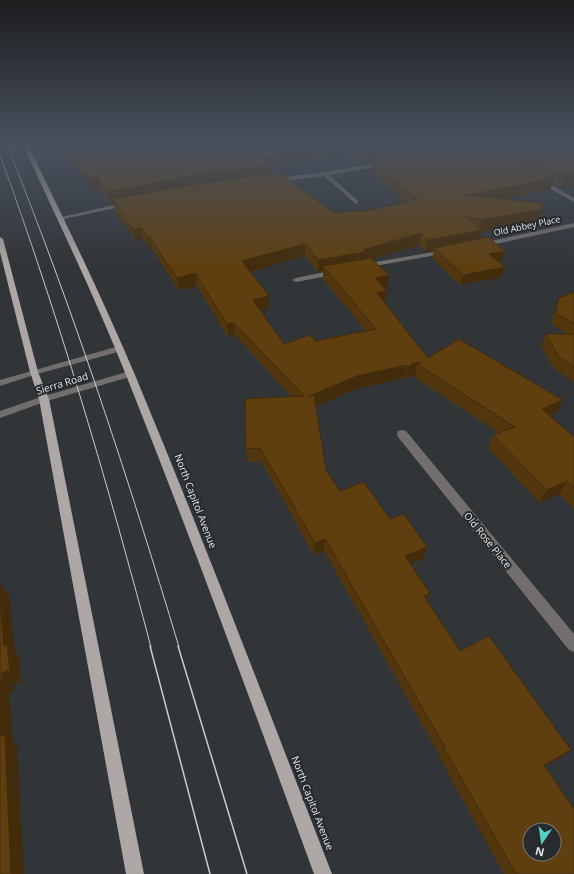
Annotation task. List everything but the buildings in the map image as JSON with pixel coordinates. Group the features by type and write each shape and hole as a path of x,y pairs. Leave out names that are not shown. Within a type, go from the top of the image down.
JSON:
{"main road":[{"name":"North Capitol Avenue","path":"45,186 130,374 246,670 323,874"},
{"path":"0,239 34,372 44,399 135,874"}],"street":[{"path":"338,186 356,202"},
{"path":"548,186 574,200"},
{"path":"60,218 134,203"},
{"name":"Old Abbey Place","path":"474,246 574,225"},
{"path":"356,268 451,251"},
{"path":"296,280 341,271"},
{"name":"Sierra Road","path":"0,383 119,348"},
{"name":"Sierra Road","path":"0,415 44,399 130,374"},
{"name":"Old Rose Place","path":"402,434 574,645"}],"tram line":[{"path":"11,186 81,400 151,647"},
{"path":"23,186 55,269 99,394 179,647"},
{"path":"150,646 210,874"},
{"path":"178,646 247,874"}]}
